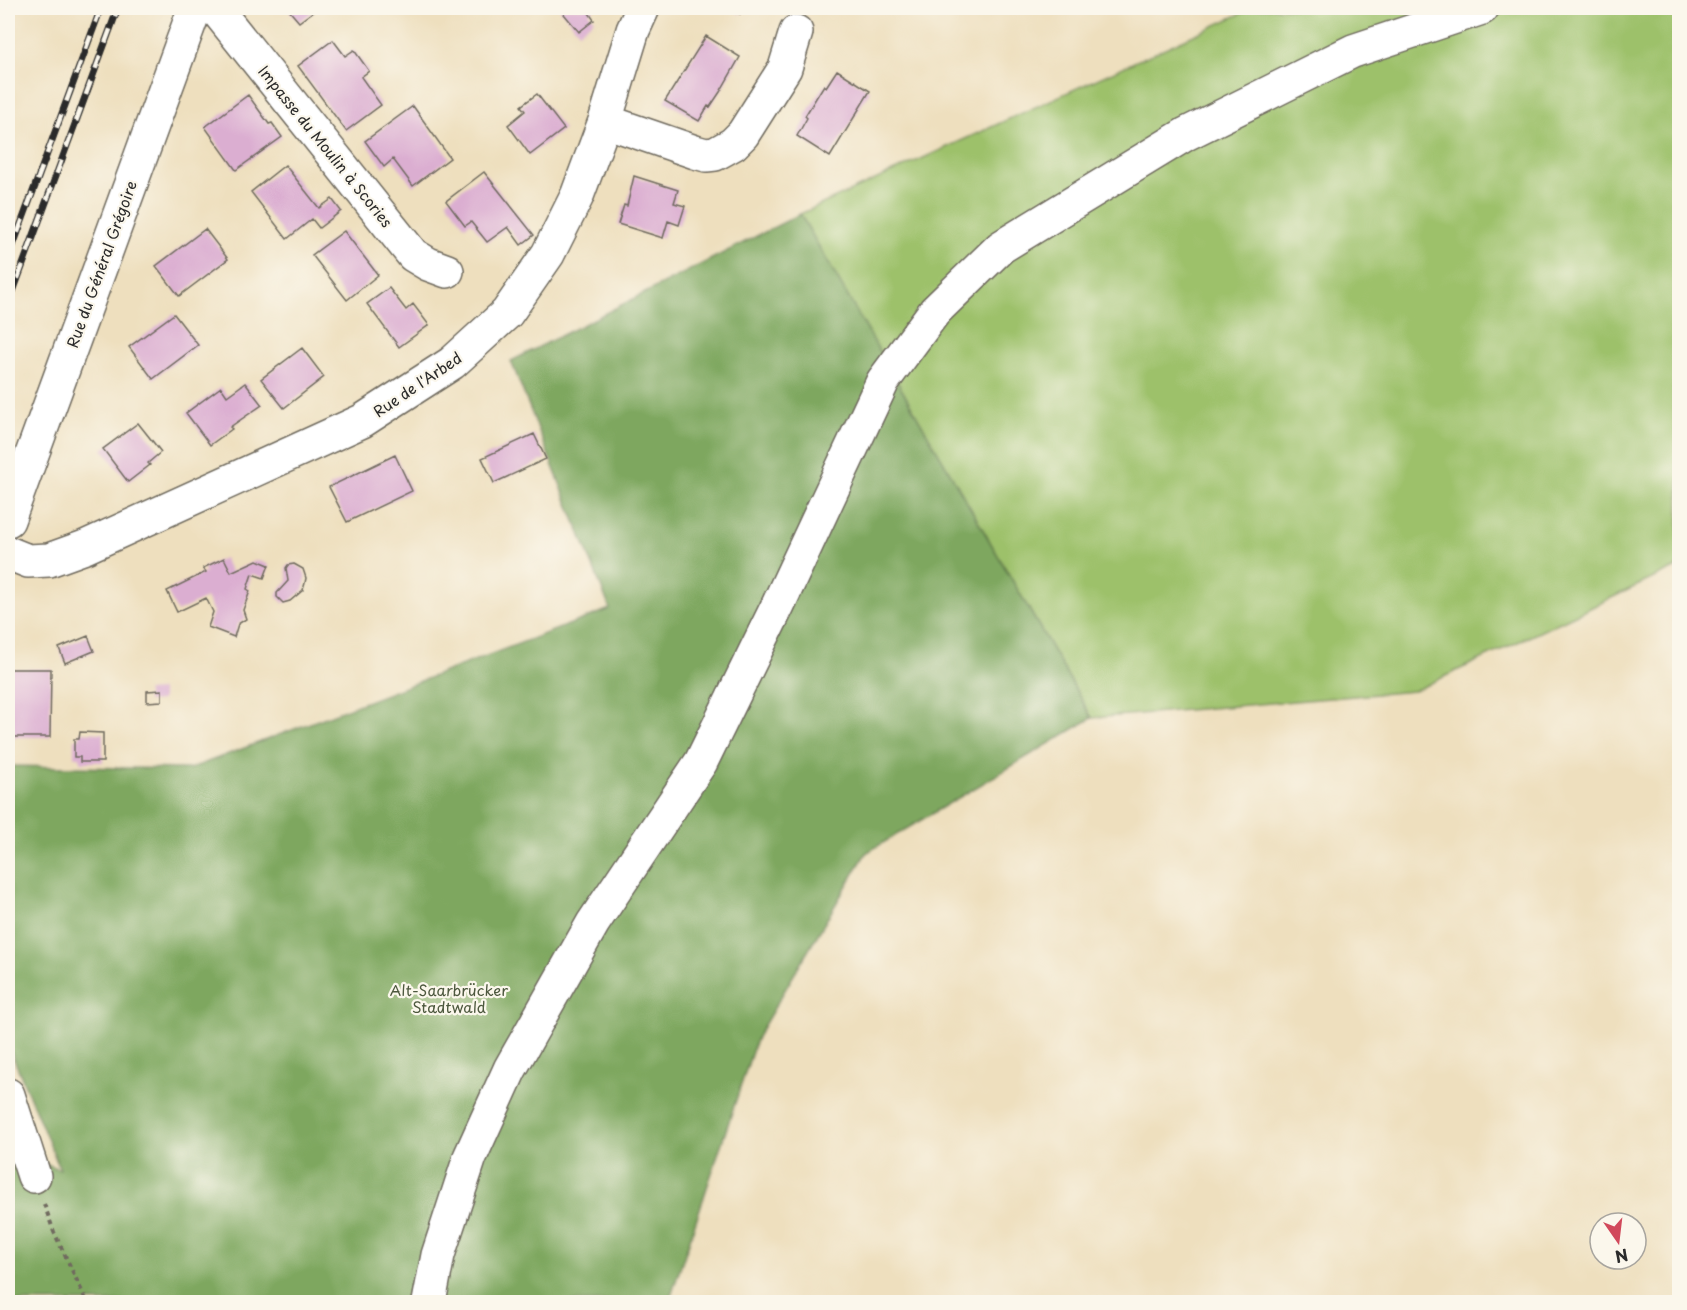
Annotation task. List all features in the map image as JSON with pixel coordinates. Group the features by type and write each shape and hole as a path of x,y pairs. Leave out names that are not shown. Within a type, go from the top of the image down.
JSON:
{"street":[{"name":"Rue du Général Grégoire","path":"8,520 195,8"},
{"name":"Impasse du Moulin à Scories","path":"215,8 413,255 447,271"},
{"name":"Rue de l'Arbed","path":"8,553 28,561 50,560 85,548 362,421 452,363 507,313 548,254 577,196 605,121 633,30 643,8"},
{"path":"429,1302 438,1255 470,1157 510,1069 593,923 701,762 778,605 883,381 935,312 1001,247 1186,134 1353,51 1482,8"},
{"path":"605,121 706,155 724,150 743,134 784,68 796,32"},
{"path":"8,1095 34,1176"}],"path":[{"path":"34,1176 54,1232 87,1302"}],"green space":[{"path":"1253,8 1679,8 1679,566 1414,691 1092,718 800,214"},
{"name":"Alt-Saarbrücker Stadtwald","path":"800,214 1092,718 866,853 757,1037 669,1302 8,1302 8,1150 60,1169 8,1045 8,766 189,769 610,609 511,361"}],"building":[{"path":"287,8 318,8 299,22"},
{"path":"559,8 595,8 589,13 594,20 579,32"},
{"path":"728,8 744,8 740,14"},
{"path":"706,36 740,57 720,92 699,121 665,101"},
{"path":"333,40 345,56 354,50 369,71 361,77 381,105 346,131 298,66"},
{"path":"837,70 870,91 830,157 797,136 807,118 805,116 824,85 826,87"},
{"path":"537,94 564,129 530,155 508,125 525,111 521,106"},
{"path":"248,95 269,124 272,123 282,137 236,170 205,127"},
{"path":"413,106 450,158 413,186 393,159 384,167 365,141"},
{"path":"285,165 319,208 332,199 341,211 319,228 312,219 287,239 251,192"},
{"path":"484,172 534,235 521,245 508,227 487,242 471,222 465,226 446,201"},
{"path":"634,176 678,190 674,203 685,206 679,225 668,221 663,238 618,224 624,205 627,206"},
{"path":"205,229 228,259 179,296 156,266"},
{"path":"344,231 378,275 347,300 312,255"},
{"path":"389,288 406,310 413,304 429,325 399,347 367,304"},
{"path":"174,314 198,345 153,379 129,347"},
{"path":"302,348 324,377 284,408 261,379"},
{"path":"245,383 262,405 230,427 232,429 210,445 186,413 221,387 227,396"},
{"path":"138,423 161,452 148,463 150,465 128,482 103,449"},
{"path":"534,434 546,459 494,483 482,458"},
{"path":"395,455 412,491 347,522 329,487"},
{"path":"224,558 231,572 257,560 269,565 264,578 252,574 247,589 250,591 243,610 246,619 238,624 234,637 208,627 213,612 206,598 177,612 167,591 206,572 203,568"},
{"path":"294,564 303,569 305,583 303,590 290,601 283,603 277,597 277,593 288,581 286,568"},
{"path":"88,636 94,651 65,663 59,648"},
{"path":"9,669 51,669 50,737 9,737"},
{"path":"162,690 162,701 147,702 147,691"},
{"path":"80,732 103,733 103,762 80,762 80,757 74,757 74,739 79,739"}],"railway":[{"path":"8,259 101,8"},
{"path":"8,305 118,8"}]}
